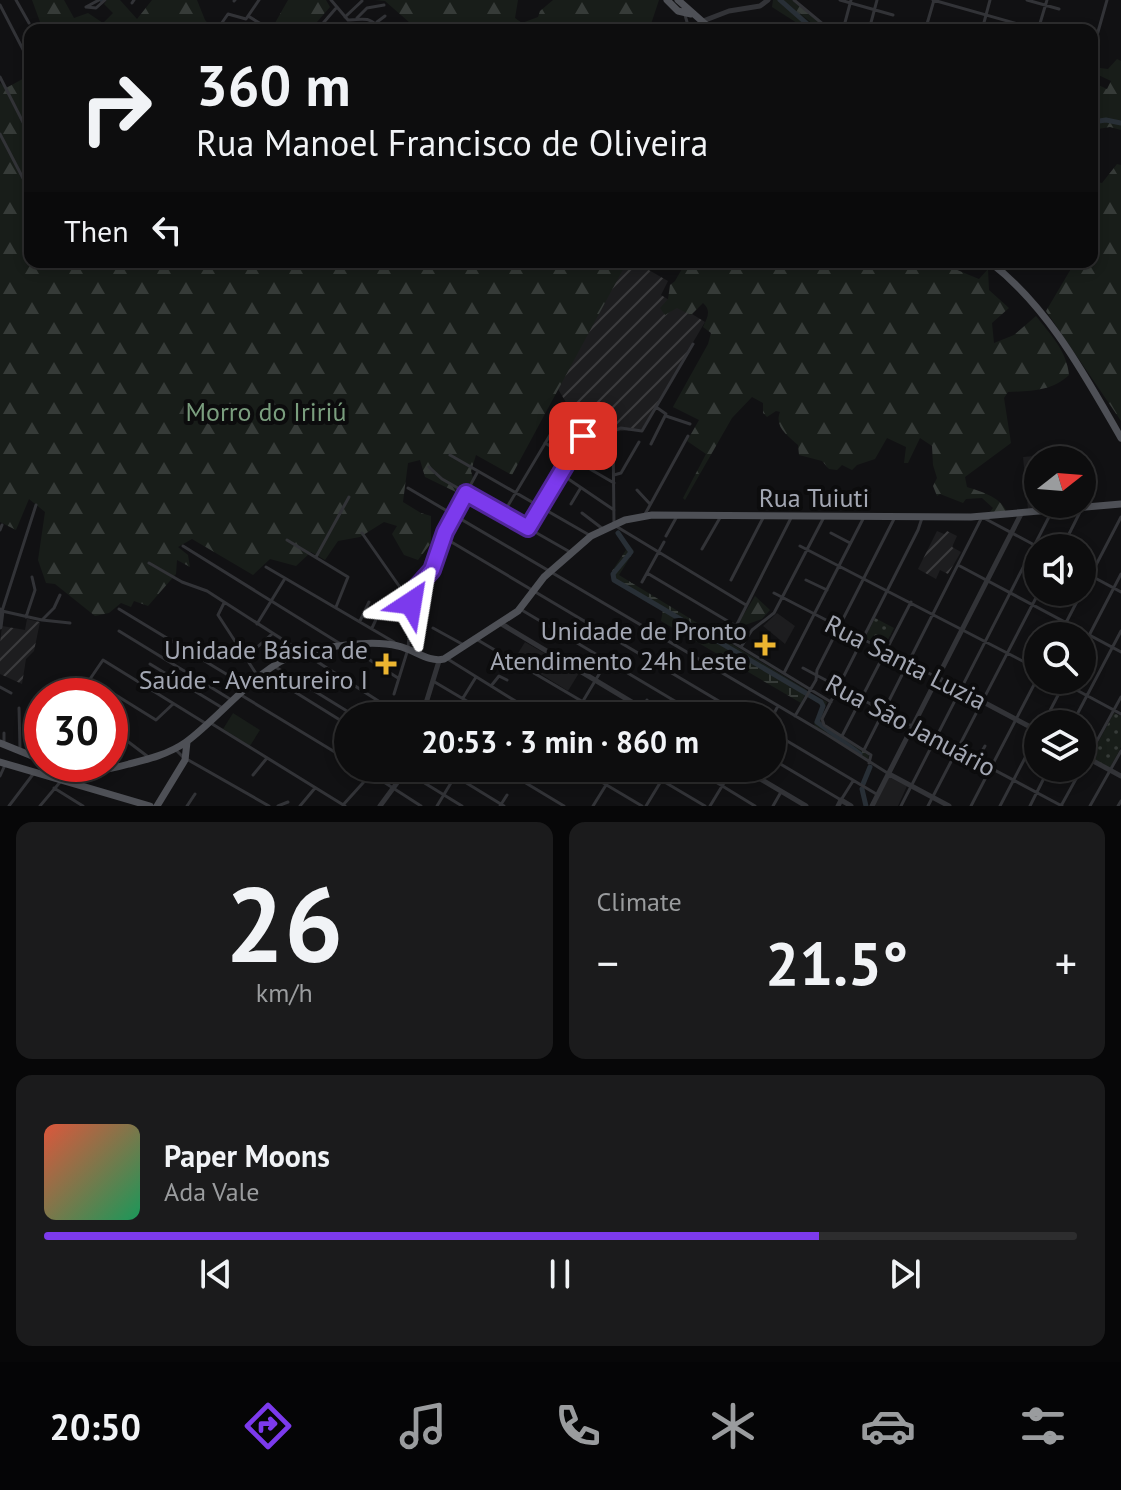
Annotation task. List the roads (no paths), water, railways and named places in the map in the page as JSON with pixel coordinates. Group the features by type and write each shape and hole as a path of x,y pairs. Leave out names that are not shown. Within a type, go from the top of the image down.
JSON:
{"main road":[{"path":"672,1 702,22"},
{"path":"685,10 702,24"},
{"path":"999,268 1024,288 1053,324 1120,434"},
{"path":"999,268 1046,318 1120,434"},
{"name":"Rua Tuiuti","path":"1096,507 1121,504"},
{"name":"Rua Tuiuti","path":"480,635 500,623 550,571 591,536 644,516 982,517 1024,514"},
{"name":"Rua Tuiuti","path":"442,660 521,604"},
{"path":"157,806 188,740 273,666 301,654 344,646 396,645 442,660"},
{"path":"2,744 24,753"},
{"path":"128,763 183,752"},
{"path":"3,763 24,770"},
{"path":"57,783 150,806"}],"street":[{"path":"16,0 29,23"},
{"path":"82,0 86,7 102,0"},
{"path":"221,24 228,14 242,20 259,0"},
{"path":"331,0 348,20 357,18 377,22 385,16"},
{"path":"702,22 729,11 760,6 768,0"},
{"path":"794,0 823,24"},
{"path":"840,0 893,15"},
{"path":"870,24 877,0"},
{"path":"927,24 934,0 1017,24"},
{"path":"984,24 990,0"},
{"path":"1027,0 1046,2 1059,9"},
{"path":"1098,32 1107,0"},
{"path":"345,17 362,1"},
{"path":"845,24 851,2"},
{"path":"1040,24 1046,2"},
{"path":"0,5 24,51"},
{"path":"357,18 367,8 384,5"},
{"path":"322,24 337,7"},
{"path":"685,10 686,24"},
{"path":"248,16 261,24"},
{"path":"0,77 24,124"},
{"path":"0,134 24,180"},
{"path":"613,434 621,428 642,431 693,344"},
{"path":"656,407 666,416 690,424"},
{"path":"651,444 666,416"},
{"path":"573,417 613,434"},
{"path":"503,514 559,420"},
{"path":"613,434 614,525 746,605"},
{"path":"528,528 583,436 613,454"},
{"path":"644,516 688,436"},
{"path":"614,475 621,473 639,442"},
{"path":"545,443 614,483"},
{"path":"450,455 591,536"},
{"path":"429,467 439,477 570,552"},
{"path":"408,597 432,570 443,537 478,471"},
{"path":"560,474 614,510"},
{"path":"408,488 771,702"},
{"path":"571,504 580,489"},
{"path":"637,490 650,504"},
{"path":"316,557 349,497"},
{"path":"0,627 1,610 36,505"},
{"path":"582,513 603,529"},
{"path":"872,806 1021,514"},
{"path":"666,536 678,516"},
{"path":"702,549 721,516"},
{"path":"731,580 764,516"},
{"path":"792,516 729,640 784,673 809,693 831,702"},
{"path":"741,647 752,630 772,616 824,517"},
{"path":"784,673 864,517"},
{"path":"795,716 895,517"},
{"path":"869,763 871,756 822,722 922,517"},
{"path":"864,750 982,517 1024,540"},
{"path":"1096,565 1121,517"},
{"path":"1115,528 1121,531"},
{"path":"362,533 408,597 411,608 408,649 394,694"},
{"path":"831,533 850,543"},
{"path":"443,537 721,702"},
{"path":"287,540 348,577 336,607"},
{"path":"642,582 664,542"},
{"path":"183,546 399,679"},
{"path":"800,546 1024,662"},
{"path":"149,563 207,591 380,702"},
{"path":"958,565 1024,601"},
{"path":"901,806 1024,565"},
{"path":"266,567 390,638 396,645"},
{"path":"647,573 736,626"},
{"path":"1096,622 1121,574"},
{"path":"26,617 35,590 32,577"},
{"path":"257,624 285,578"},
{"path":"1096,578 1121,592"},
{"path":"806,580 827,590"},
{"name":"Rua Santa Luzia","path":"774,593 1024,724"},
{"path":"42,620 54,608 60,595"},
{"path":"360,621 369,602"},
{"path":"842,736 911,602"},
{"path":"224,603 218,615 262,676 334,717"},
{"path":"521,604 678,702"},
{"path":"928,806 1031,606"},
{"path":"1034,606 1064,622"},
{"path":"119,609 249,688"},
{"path":"1,610 70,623"},
{"path":"372,628 379,613 392,618"},
{"path":"500,623 632,702"},
{"path":"433,628 465,646"},
{"path":"119,631 234,701"},
{"path":"1080,710 1121,631"},
{"path":"246,657 272,634"},
{"path":"480,635 583,701 601,671"},
{"path":"1096,639 1121,652"},
{"path":"173,704 156,720 90,679 103,660 344,805 364,782"},
{"path":"426,702 442,660 517,702"},
{"path":"150,664 224,709"},
{"path":"273,666 334,703"},
{"name":"Rua São Januário","path":"803,668 1061,806"},
{"path":"491,686 499,676 507,680"},
{"path":"463,699 476,677"},
{"path":"433,681 468,702"},
{"path":"0,687 11,693"},
{"path":"971,806 1029,694"},
{"path":"1084,694 1121,714"},
{"path":"241,695 334,751"},
{"path":"1096,739 1121,697"},
{"path":"19,708 20,752"},
{"path":"786,711 869,763 949,806"},
{"path":"2,744 4,733"},
{"path":"786,740 878,795"},
{"path":"128,742 150,759"},
{"path":"977,760 985,746"},
{"path":"1090,806 1121,751"},
{"path":"183,752 269,806"},
{"path":"253,775 267,758"},
{"path":"1000,806 1024,760"},
{"path":"1096,762 1121,776"},
{"path":"0,776 3,763"},
{"path":"786,768 839,803 851,806"},
{"path":"839,803 853,781"},
{"path":"9,806 27,782"},
{"path":"384,782 421,806"},
{"path":"380,806 397,782"},
{"path":"424,782 462,806"},
{"path":"437,806 452,782"},
{"path":"465,782 502,805 507,795"},
{"path":"524,782 564,806"},
{"path":"602,782 644,806 661,782"},
{"path":"666,782 708,806 724,782"},
{"path":"716,782 755,806"},
{"path":"765,782 806,806"},
{"path":"1030,806 1042,782"},
{"path":"1061,806 1074,782"},
{"path":"42,806 57,783 83,806"},
{"path":"593,806 606,785"},
{"path":"300,806 315,788"},
{"path":"773,806 782,792"},
{"path":"187,806 195,794"},
{"path":"278,806 288,802"}],"waterway":[{"path":"780,0 807,24"},
{"path":"1098,121 1121,123"},
{"path":"618,533 631,552 613,574 614,580 821,702 823,706 817,722 860,754"},
{"path":"863,784 870,767"},
{"path":"862,789 866,806"}],"place":[{"name":"Unidade de Pronto Atendimento 24h Leste","path":"765,645"},
{"name":"Unidade Básica de Saúde - Aventureiro I","path":"386,664"}],"park label":[{"name":"Morro do Iririú","path":"266,411"}]}
